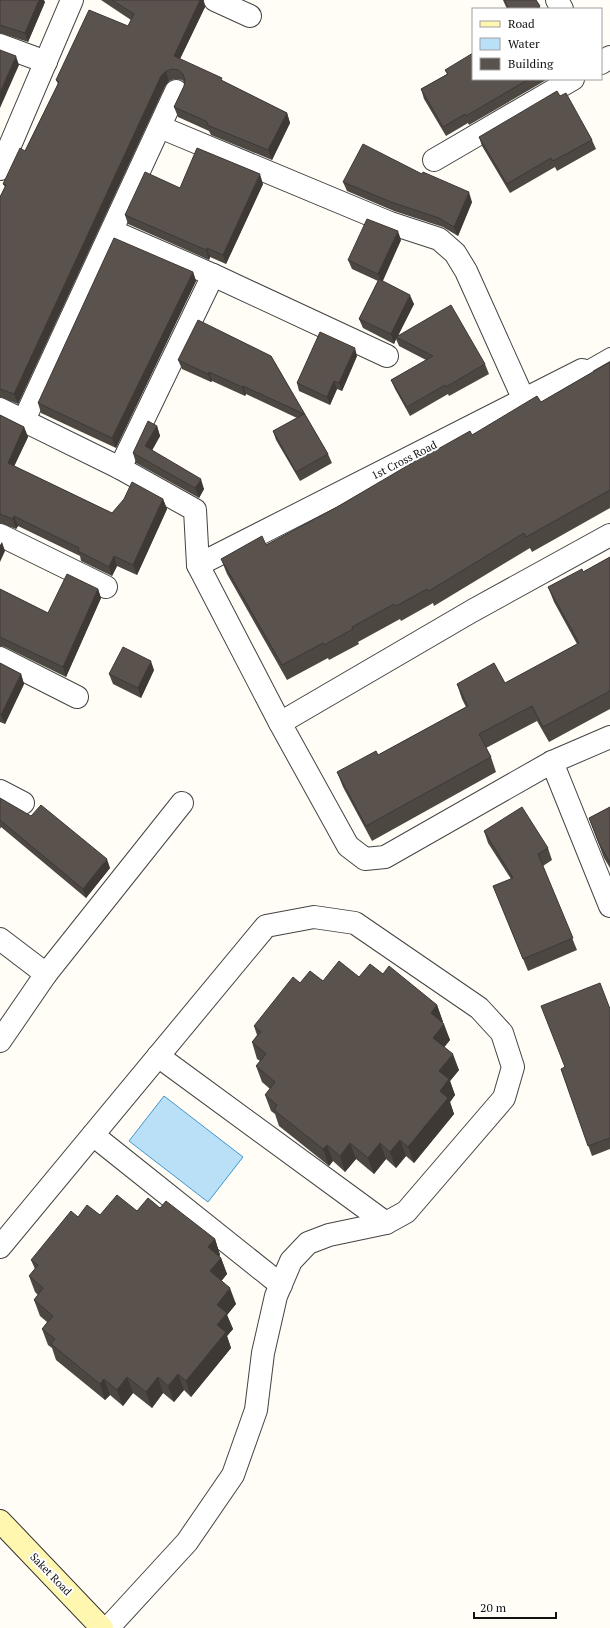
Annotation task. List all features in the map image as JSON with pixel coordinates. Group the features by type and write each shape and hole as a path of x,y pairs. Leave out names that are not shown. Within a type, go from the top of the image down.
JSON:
{"street":[{"path":"0,169 72,0"},
{"path":"215,0 250,16"},
{"path":"0,45 46,62"},
{"path":"434,160 571,80"},
{"path":"24,420 176,91"},
{"path":"160,127 390,223 439,239 455,253 466,271 524,400"},
{"path":"112,231 213,274 387,356"},
{"path":"120,468 213,274"},
{"name":"1st Cross Road","path":"198,565 582,370"},
{"path":"0,408 120,468 194,510 198,565 280,723 348,846 365,859 384,857 552,762 610,737"},
{"path":"0,535 106,587"},
{"path":"280,723 472,611 610,535"},
{"path":"0,658 77,697"},
{"path":"552,762 610,906"},
{"path":"0,792 22,803"},
{"path":"0,1041 46,974 182,803"},
{"path":"0,1247 266,926 314,917 355,923 479,1008 502,1033 513,1067 504,1098 406,1212 386,1223 329,1235 308,1243 291,1261 276,1296 263,1353 256,1410 234,1475 187,1542 108,1628"},
{"path":"0,939 46,974"},
{"path":"158,1056 386,1223"},
{"path":"93,1135 281,1285"},
{"name":"Saket Road","path":"0,1521 102,1628"}],"lane":[{"name":"1st Cross Road","path":"582,370 610,354"}],"water":[{"path":"164,1096 243,1157 208,1202 129,1141"}],"building":[{"path":"0,0 39,0 25,33 0,25"},
{"path":"112,0 200,0 174,56 222,78 221,80 287,113 268,150 207,125 208,123 206,121 174,107 184,86 185,80 183,74 178,70 172,69 166,71 161,76 14,394 0,389 0,197 6,185 3,184 20,148 25,151 59,82 56,80 89,10 128,26 134,14"},
{"path":"504,0 536,0 540,6 537,8 508,8"},
{"path":"0,50 16,56 0,92"},
{"path":"472,54 472,80 527,80 466,116 465,114 443,127 421,89 448,74 445,70"},
{"path":"557,91 560,96 566,93 592,140 553,161 551,158 507,184 479,137"},
{"path":"363,144 422,174 423,172 469,192 454,227 439,218 391,202 343,182"},
{"path":"197,148 260,174 223,255 207,248 206,250 125,215 145,172 180,188"},
{"path":"367,219 398,231 378,274 348,260"},
{"path":"114,238 193,272 112,438 38,403"},
{"path":"379,279 410,295 391,334 359,319"},
{"path":"451,305 485,364 446,387 445,385 407,407 391,380 433,356 396,337"},
{"path":"198,320 271,356 328,454 296,472 273,431 304,414 243,386 242,387 209,372 208,374 178,360"},
{"path":"320,332 355,348 339,383 334,381 327,397 297,383"},
{"path":"610,362 610,490 526,537 524,533 429,591 427,589 396,606 394,604 352,627 353,629 324,645 323,643 282,665 221,559 262,536 266,545 337,507 429,453 470,431 472,435 537,396 541,402"},
{"path":"0,415 24,427 8,463 112,513 124,499 132,482 163,499 133,565 114,556 109,567 78,551 79,548 14,516 13,519 0,514"},
{"path":"148,421 157,426 145,446 201,479 195,488 133,453"},
{"path":"610,557 610,691 543,727 532,706 479,734 491,757 366,826 337,772 376,751 378,755 468,706 457,684 494,663 505,683 579,643 548,587 582,569 583,572"},
{"path":"67,574 98,589 63,667 0,637 0,589 48,613"},
{"path":"123,647 151,661 138,688 109,674"},
{"path":"0,663 21,674 1,715 0,714"},
{"path":"0,798 31,816 41,805 107,859 83,889 0,820"},
{"path":"522,807 548,848 538,854 573,938 523,959 493,886 513,878 484,831"},
{"path":"610,807 610,863 599,843 589,818"},
{"path":"339,961 359,977 370,964 383,974 389,966 437,1005 431,1013 444,1024 433,1038 453,1054 439,1071 449,1079 440,1091 448,1098 408,1147 400,1140 390,1152 380,1143 368,1158 350,1143 340,1156 327,1145 323,1149 274,1110 277,1105 265,1095 275,1082 256,1066 266,1054 252,1042 261,1032 254,1026 293,977 300,983 310,971 323,981"},
{"path":"600,983 610,1009 610,1138 588,1146 561,1069 565,1067 541,1006"},
{"path":"117,1195 137,1211 148,1198 160,1208 166,1201 215,1239 208,1247 221,1258 210,1271 230,1288 217,1305 227,1313 217,1325 226,1332 186,1381 178,1374 168,1386 158,1377 146,1392 127,1377 117,1390 104,1379 100,1384 51,1344 55,1339 42,1329 53,1316 34,1300 43,1288 29,1276 38,1265 31,1260 71,1211 78,1217 87,1205 100,1215"}]}
